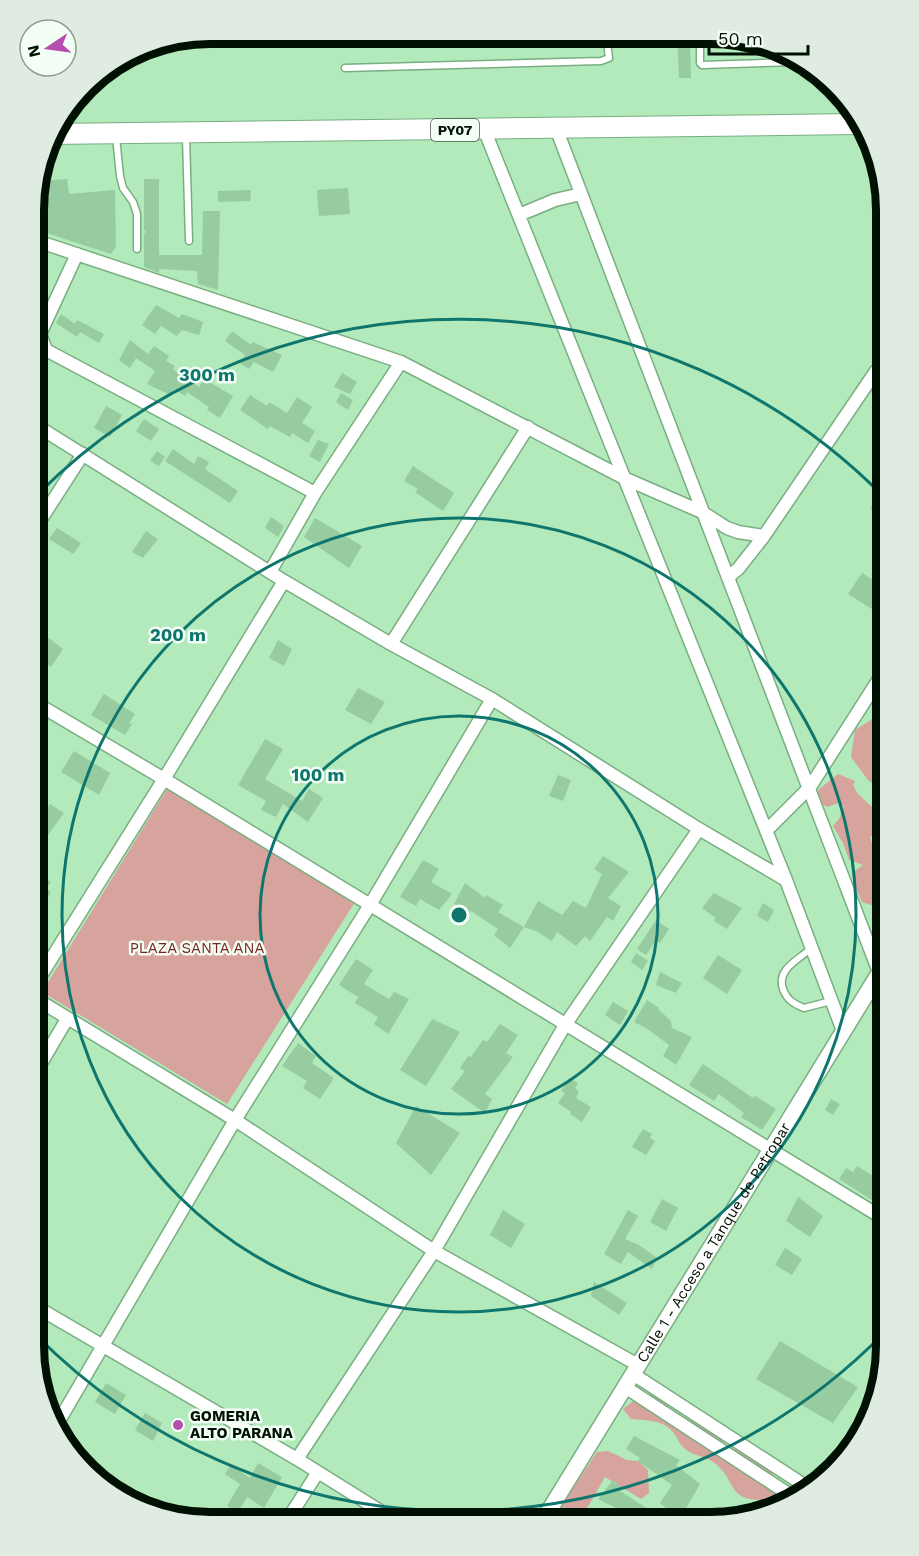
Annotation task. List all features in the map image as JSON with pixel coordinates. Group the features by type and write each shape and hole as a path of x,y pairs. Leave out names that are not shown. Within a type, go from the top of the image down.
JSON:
{"highway":[{"name":"PY07","path":"62,134 851,124"}],"street":[{"path":"556,128 702,512 875,950"},
{"path":"484,129 786,880 843,1031"},
{"path":"519,215 555,200 581,194"},
{"path":"44,243 401,362 528,426 626,479 702,512 727,528 750,535 764,536"},
{"path":"44,324 77,254"},
{"path":"44,347 315,493"},
{"path":"270,572 315,493 401,362"},
{"path":"728,577 738,569 764,536 876,370"},
{"path":"391,644 528,426"},
{"path":"44,430 284,581 391,644 492,699 699,829 786,880"},
{"path":"44,515 83,454"},
{"path":"44,970 284,581"},
{"path":"766,831 810,787 876,684"},
{"path":"60,1418 235,1120 370,905 492,699"},
{"path":"44,708 875,1213"},
{"path":"297,1459 434,1251 565,1025 699,829"},
{"name":"Calle 1 - Acceso a Tanque de Petropar","path":"548,1512 875,978"},
{"path":"44,1004 235,1120 434,1251 802,1483"},
{"path":"44,1058 67,1019"},
{"path":"44,1312 297,1459 382,1512"},
{"path":"632,1375 787,1493"},
{"path":"292,1512 318,1472"}],"lane":[{"path":"345,68 601,61 609,58 607,44"},
{"path":"700,44 700,63 702,64 785,62"},
{"path":"186,133 189,241"},
{"path":"116,134 123,188 133,202 137,213 137,249"},
{"path":"811,948 786,970 782,977 783,988 789,1000 804,1008 831,1001"}],"green space":[{"path":"876,719 875,786 868,780 851,757 855,730"},
{"path":"838,774 855,781 853,785 858,794 875,810 875,832 870,837 875,851 875,906 862,902 852,873 863,865 849,860 843,843 833,826 839,819 844,806 838,803 828,807 819,803 818,790"},
{"name":"PLAZA SANTA ANA","path":"167,789 355,902 227,1104 44,993 44,989"},
{"path":"652,1395 660,1399 679,1415 716,1432 723,1444 752,1460 763,1460 771,1468 774,1479 794,1489 766,1503 764,1500 738,1494 716,1464 687,1451 669,1428 654,1421 631,1419 623,1409 640,1396"},
{"path":"608,1451 627,1460 638,1461 648,1470 649,1493 641,1499 605,1477 583,1512 560,1512 565,1500 597,1452"}],"building":[{"path":"677,44 690,44 691,78 679,78"},
{"path":"67,179 69,194 115,190 116,246 111,254 44,232 46,180"},
{"path":"144,179 159,179 159,255 202,255 203,211 220,211 218,290 198,284 197,271 159,269 159,273 144,267 144,234 146,231 144,230"},
{"path":"348,188 350,214 319,216 317,190"},
{"path":"251,190 250,201 218,202 218,191"},
{"path":"156,305 179,318 182,314 203,322 199,335 182,330 177,336 161,326 155,334 142,325"},
{"path":"61,314 75,324 77,320 104,334 99,343 80,332 77,337 56,323"},
{"path":"232,331 251,345 253,342 282,355 273,372 254,362 249,369 239,363 245,355 225,341"},
{"path":"130,340 148,354 154,346 169,356 166,361 175,366 173,369 199,387 204,379 233,396 220,418 207,410 209,407 187,392 185,396 174,389 170,395 147,384 155,371 136,358 130,368 119,360"},
{"path":"342,373 357,382 350,394 334,387"},
{"path":"341,393 353,400 348,410 336,402"},
{"path":"250,395 267,406 269,402 287,413 297,397 312,407 302,423 315,431 308,443 292,433 290,437 270,426 268,429 240,410"},
{"path":"106,406 122,415 110,437 94,428"},
{"path":"144,419 159,429 151,441 136,431"},
{"path":"318,440 329,444 320,462 309,456"},
{"path":"173,449 194,464 198,456 209,462 205,469 238,491 230,503 165,461"},
{"path":"157,451 165,457 159,466 150,461"},
{"path":"413,466 454,493 443,511 415,492 418,489 404,481"},
{"path":"876,499 876,512 870,508"},
{"path":"271,517 284,526 278,537 265,528"},
{"path":"315,518 362,546 349,568 304,537"},
{"path":"57,528 81,543 73,554 49,539"},
{"path":"146,531 158,539 143,558 132,552"},
{"path":"862,573 876,582 876,611 848,594"},
{"path":"49,638 63,649 51,667 44,662 44,646"},
{"path":"278,640 292,649 284,666 269,658"},
{"path":"358,688 385,702 371,724 345,710"},
{"path":"104,694 135,714 125,735 91,715"},
{"path":"265,739 283,749 265,779 302,801 309,789 323,798 308,822 283,804 276,817 261,810 266,801 238,785"},
{"path":"74,751 110,773 99,795 61,772"},
{"path":"558,775 571,780 563,801 549,796"},
{"path":"50,804 64,813 44,841 44,815"},
{"path":"603,856 629,872 608,898 621,906 613,921 607,917 590,941 585,936 576,946 557,932 552,941 524,927 538,901 562,915 573,901 586,908 602,874 594,869"},
{"path":"423,860 439,869 431,882 452,894 439,910 420,899 416,906 400,897"},
{"path":"44,878 51,882 46,889 51,892 44,904"},
{"path":"465,883 485,898 486,895 503,905 498,912 524,927 510,948 494,935 498,929 471,911 470,913 454,904"},
{"path":"714,893 742,908 727,929 714,921 716,918 702,908"},
{"path":"763,903 774,910 768,922 757,916"},
{"path":"656,920 669,929 660,943 656,940 646,955 637,949"},
{"path":"636,953 648,961 642,970 631,962"},
{"path":"718,955 742,970 727,994 703,978"},
{"path":"356,959 373,970 364,984 389,999 394,992 409,999 388,1034 374,1024 378,1017 355,1003 358,997 339,985"},
{"path":"660,972 682,983 676,993 656,985"},
{"path":"647,1000 659,1008 671,1021 672,1028 692,1037 676,1065 663,1056 669,1045 634,1022"},
{"path":"613,1002 628,1011 620,1025 605,1015"},
{"path":"432,1019 460,1032 426,1086 400,1070"},
{"path":"500,1024 518,1035 506,1053 513,1057 485,1094 492,1099 485,1113 451,1089 465,1071 460,1068 468,1056 471,1057 483,1040 487,1042"},
{"path":"298,1043 316,1056 312,1063 334,1078 320,1099 303,1088 307,1081 282,1066"},
{"path":"703,1064 753,1098 755,1096 776,1109 762,1130 741,1117 744,1113 719,1094 714,1101 689,1085"},
{"path":"569,1078 578,1083 575,1088 579,1092 576,1098 591,1107 582,1122 558,1103 565,1093 561,1091"},
{"path":"831,1099 840,1104 833,1115 825,1110"},
{"path":"416,1106 460,1133 431,1175 396,1143"},
{"path":"643,1129 652,1134 650,1138 655,1141 646,1155 632,1147"},
{"path":"857,1166 875,1177 875,1202 839,1179 846,1168 853,1172"},
{"path":"798,1197 823,1216 810,1237 786,1221"},
{"path":"662,1199 678,1208 666,1231 650,1222"},
{"path":"503,1210 525,1224 511,1248 490,1235"},
{"path":"628,1210 638,1216 625,1239 639,1245 657,1258 652,1269 628,1252 621,1264 604,1254"},
{"path":"785,1248 802,1259 792,1275 775,1265"},
{"path":"594,1282 627,1303 619,1315 591,1296"},
{"path":"780,1341 858,1387 833,1423 756,1379"},
{"path":"106,1383 126,1395 115,1414 95,1402"},
{"path":"145,1413 162,1423 153,1441 135,1430"},
{"path":"634,1436 680,1460 676,1465 700,1484 685,1510 687,1512 671,1512 660,1503 672,1485 638,1461 640,1458 626,1449"},
{"path":"78,1446 97,1460 94,1465"},
{"path":"258,1463 282,1477 264,1508 247,1497 238,1512 227,1506 240,1484 225,1474 231,1464 250,1478"},
{"path":"613,1480 622,1488 620,1491 653,1512 613,1512 616,1508 598,1499"}],"place":[{"name":"GOMERIA ALTO PARANA","path":"178,1425"}]}
